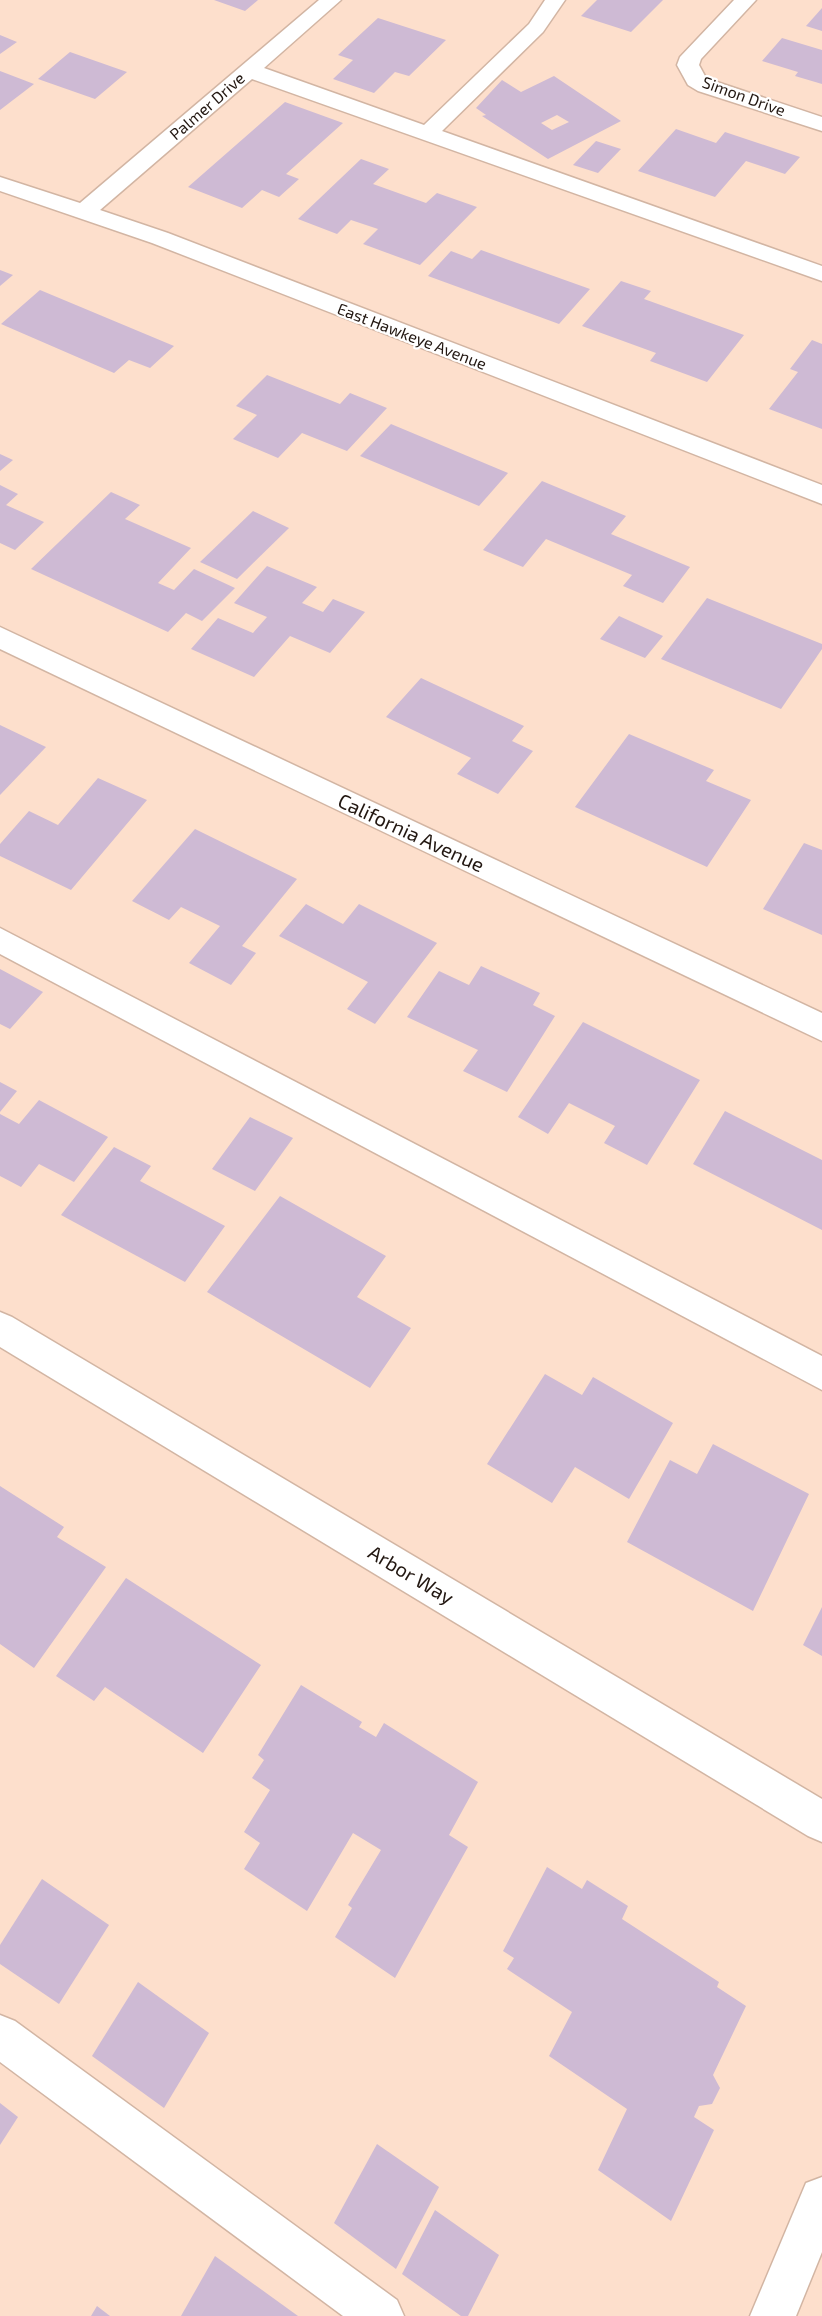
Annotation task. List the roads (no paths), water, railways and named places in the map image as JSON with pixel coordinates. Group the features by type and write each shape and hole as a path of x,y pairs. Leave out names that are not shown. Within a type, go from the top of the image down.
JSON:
{"street":[{"name":"Palmer Drive","path":"84,212 331,0"},
{"path":"427,134 536,28 555,0"},
{"name":"Simon Drive","path":"746,0 691,57 688,65 690,73 706,86 822,124"},
{"path":"248,70 822,274"},
{"name":"East Hawkeye Avenue","path":"0,183 183,246 822,495"},
{"name":"California Avenue","path":"0,637 822,1028"},
{"path":"0,940 822,1374"},
{"name":"Arbor Way","path":"0,1328 822,1822"},
{"path":"0,2036 381,2316"},
{"path":"773,2316 822,2199"}]}
